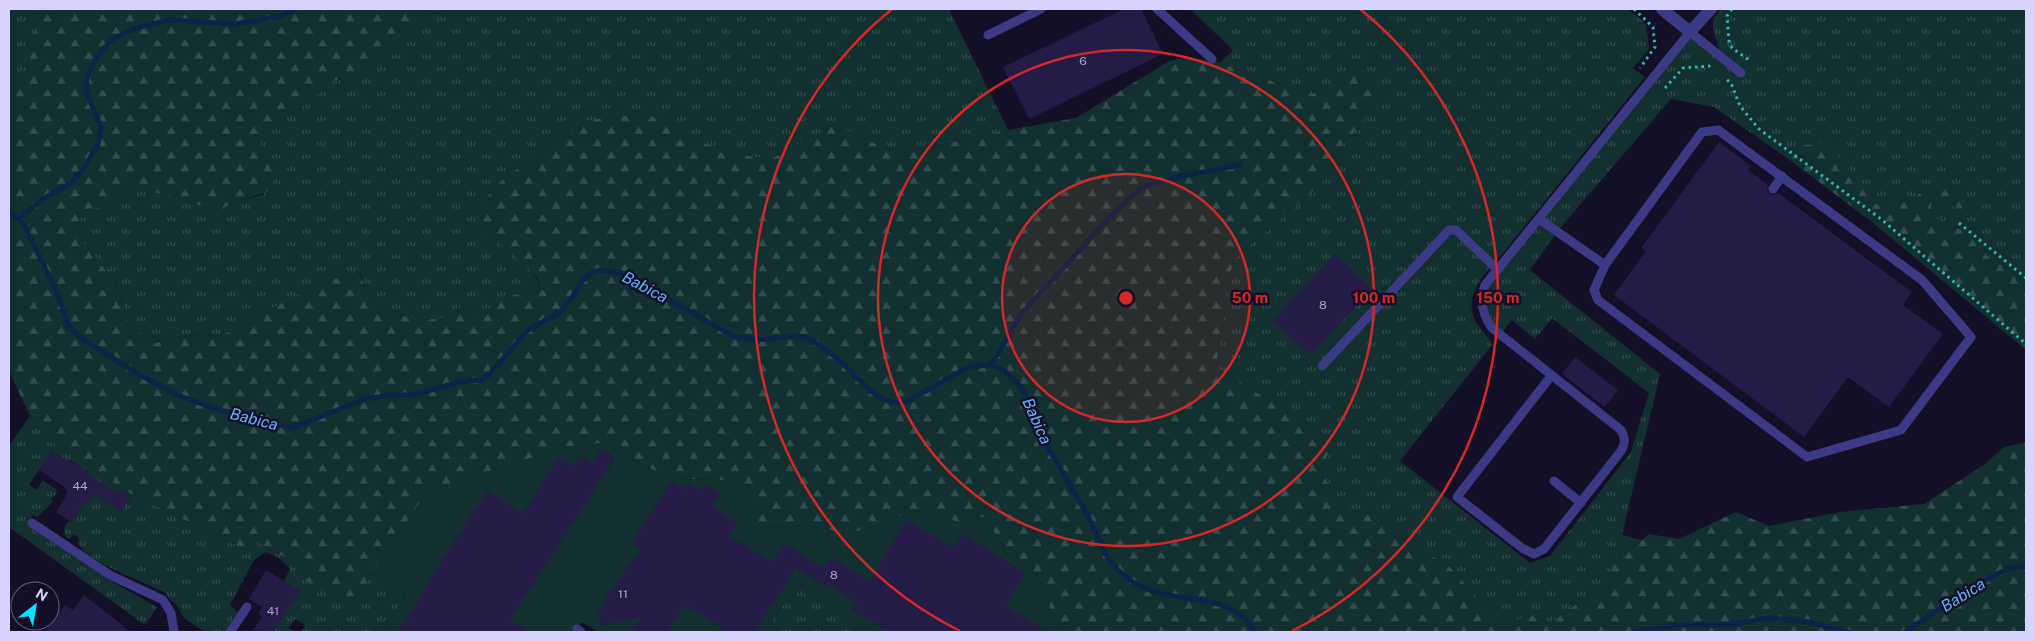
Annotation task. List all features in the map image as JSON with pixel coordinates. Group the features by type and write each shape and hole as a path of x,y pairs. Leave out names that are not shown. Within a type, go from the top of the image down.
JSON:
{"street":[{"path":"1662,9 1690,32 1711,9"}],"lane":[{"path":"988,34 1041,9"},
{"path":"1158,9 1212,59"},
{"path":"1551,376 1457,497 1522,548 1534,554 1544,549 1581,503 1621,451 1625,444 1625,437 1621,430 1492,328 1482,311 1482,294 1486,285 1690,32 1741,73"},
{"path":"1718,130 1782,176 1922,280 1971,337 1901,430 1807,457 1598,300 1594,290 1605,266 1702,132 1718,130"},
{"path":"1773,188 1782,176"},
{"path":"1539,219 1605,266"},
{"path":"1322,366 1449,230 1456,230 1498,270"},
{"path":"1554,481 1581,503"},
{"path":"32,523 110,575 163,600 171,613 174,632"},
{"path":"230,632 247,607"}],"path":[{"path":"1634,9 1653,27 1656,48 1640,68"},
{"path":"1730,9 1726,16 1729,41 1732,48 1749,60"},
{"path":"1665,88 1683,68 1709,66 1720,73"},
{"path":"1725,78 1731,84 1740,106 1759,129 1881,219 2026,344"},
{"path":"1959,223 2026,278"}],"green space":[{"path":"9,9 30,9 35,23 34,39 27,70 21,73 9,70"},
{"path":"30,9 446,9 433,13 413,27 392,51 358,73 331,82 312,99 283,120 264,124 260,145 276,166 272,184 266,192 240,200 218,211 168,195 126,188 110,206 88,209 76,224 80,237 101,264 114,285 124,308 128,324 155,343 184,336 223,334 242,328 280,304 326,281 359,272 366,293 384,311 420,320 447,318 460,307 481,321 505,298 540,287 538,278 509,251 482,232 478,221 485,199 502,180 589,120 644,114 672,123 700,142 749,156 771,159 834,125 899,154 1008,130 1076,118 1169,61 1189,57 1220,63 1300,91 1322,95 1338,79 1361,68 1375,80 1375,97 1364,122 1341,147 1320,185 1233,260 1216,367 1336,442 1319,469 1342,505 1384,521 1408,543 1448,565 1502,625 1532,615 1550,623 1578,603 1603,590 1612,566 1649,534 1679,539 1736,512 1769,526 1840,512 1924,504 1985,464 2004,447 2026,442 2026,632 1063,632 1051,623 1049,604 1037,574 1007,555 985,517 959,523 929,509 882,520 874,526 858,531 837,533 821,526 745,527 724,480 670,479 602,443 562,448 427,492 350,606 306,581 311,572 256,541 250,552 126,491 51,442 47,424 30,416 9,371 9,70 21,73 27,69 35,31 35,23"},
{"path":"446,9 949,9 1008,130 899,154 834,125 771,159 749,156 700,142 672,123 589,120 545,151 482,232 507,249 524,264 537,279 540,287 505,298 481,322 447,318 420,320 384,311 366,293 360,272 280,304 242,328 223,334 184,336 155,343 128,324 124,307 114,285 101,264 83,242 78,231 76,224 88,209 110,206 126,188 168,195 218,211 239,200 264,195 260,145 264,124 283,120 312,99 331,82 358,73 392,51 413,27 433,13"},
{"path":"1190,9 1628,9 1646,24 1649,49 1633,68 1645,77 1483,276 1474,293 1472,312 1476,322 1492,345 1400,461 1530,563 1550,556 1631,452 1649,393 1552,318 1535,339 1512,320 1500,335 1492,328 1482,294 1690,32 1722,58 1713,29 1713,19 1721,9 2026,9 2026,283 2003,264 1976,250 1976,245 1961,230 1932,217 1931,202 1943,203 1961,209 1946,189 1905,212 1873,203 1860,186 1798,146 1791,161 1714,107 1671,99 1560,228 1530,270 1660,374 1622,535 1641,540 1612,566 1604,590 1578,603 1550,623 1532,615 1502,626 1448,565 1408,543 1384,522 1342,505 1319,469 1336,442 1216,367 1233,260 1320,185 1341,147 1364,122 1338,79 1323,95 1300,91 1220,63 1233,50"},
{"path":"1829,142 1873,203 1888,207 1914,200 1927,184 1946,189 1965,204 1961,209 1943,203 1931,202 1932,216 1961,230 1976,227 1976,250 2003,264 2026,283 2026,350 1872,222 1791,161 1798,146"},
{"path":"30,416 47,423 51,442 126,491 250,552 256,541 311,572 306,581 350,606 373,572 406,595 383,632 301,632 305,625 295,619 289,628 296,632 273,632 299,591 284,581 290,569 279,558 266,552 254,560 230,605 238,613 224,632 205,632 184,618 178,607 166,593 104,565 83,550 78,543 79,538 74,534 69,539 65,535 65,526 68,521 71,522 100,483 86,473 88,471 52,451 29,485 37,490 42,480 56,489 57,493 48,507 37,517 33,515 27,525 108,579 157,607 145,625 9,527 9,446"},
{"path":"602,443 670,479 724,480 758,503 745,527 821,526 837,533 858,531 874,526 882,520 929,509 959,523 985,517 1007,555 1037,574 1049,604 1051,623 1063,632 872,632 804,593 807,588 796,581 766,632 598,632 582,622 577,632 383,632 406,595 373,572 427,492 562,448"},
{"path":"796,581 807,588 805,593 872,632 766,632"}],"building":[{"path":"1124,9 1141,9 1163,54 1029,119 1003,67"},
{"path":"1719,142 1751,166 1748,170 1768,185 1769,194 1778,193 1912,292 1903,305 1943,334 1889,407 1848,377 1804,437 1614,295 1646,251 1641,248"},
{"path":"1335,254 1372,289 1311,355 1273,321"},
{"path":"1575,357 1618,390 1605,407 1562,374"},
{"path":"601,449 615,458 510,620 530,632 398,632 424,593 440,563 488,491 523,513 558,458 573,467 580,455 592,463"},
{"path":"51,451 88,471 86,473 117,493 119,490 131,497 121,512 93,493 71,522 56,512 68,492 65,490 66,488 39,470"},
{"path":"671,481 684,489 688,483 701,491 706,485 720,493 712,506 737,523 729,536 772,562 784,543 823,568 830,557 870,581 906,520 953,548 962,534 1025,573 1005,606 1047,632 889,632 852,610 857,602 796,568 755,632 728,632 685,605 667,632 631,632 641,617 601,626 598,611 605,609 603,602 641,549 632,543"},
{"path":"266,570 300,591 273,632 252,632 262,617 258,614 262,607 249,599"},
{"path":"84,595 131,632 45,632 60,631 60,612 65,605 73,610"}],"waterway":[{"path":"18,219 43,199 70,184 83,170 98,144 101,128 86,91 87,76 98,55 113,39 136,28 170,20 235,24 282,16 294,9"},
{"path":"991,365 1022,313 1108,219 1142,187 1182,176 1239,165"},
{"name":"Babica","path":"9,211 22,222 35,247 57,293 69,327 85,341 177,395 223,411 292,428 365,399 392,395 412,395 460,382 481,380 489,375 528,330 559,313 572,298 583,280 591,273 599,270 622,273 733,336 746,339 791,336 807,338 835,356 871,391 888,401 898,403 908,401 963,370 976,366 991,365 1005,371 1022,388 1049,449 1088,516 1108,558 1116,568 1141,587 1161,594 1221,605 1246,619 1255,632"},
{"name":"Babica","path":"1905,632 1974,586 2007,569 2026,567"},
{"name":"Babica","path":"1634,632 1679,625 1727,625 1769,618 1810,622 1848,632"}]}
